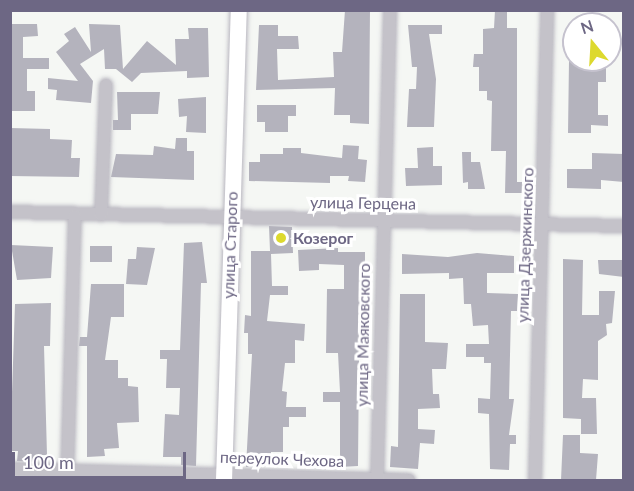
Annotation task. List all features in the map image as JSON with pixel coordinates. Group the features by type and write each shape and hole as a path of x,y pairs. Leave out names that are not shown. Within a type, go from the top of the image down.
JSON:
{"street":[{"name":"улица Старого","path":"224,477 238,10"},
{"name":"улица Маяковского","path":"377,480 382,220 390,10"},
{"name":"улица Дзержинского","path":"535,480 547,10"},
{"path":"101,215 106,85"},
{"name":"улица Герцена","path":"10,212 75,216 231,215 624,226"},
{"path":"67,475 75,216"},
{"name":"переулок Чехова","path":"10,469 67,475 409,480"}],"building":[{"path":"345,10 370,10 369,124 350,123 350,115 334,115 335,88 256,90 259,25 278,25 278,36 298,36 299,49 277,49 278,80 334,77 333,52 342,52"},
{"path":"495,10 507,10 507,28 517,28 517,182 524,182 524,193 505,193 506,151 491,151 492,101 487,100 487,91 479,91 479,67 473,67 474,54 483,54 483,29 494,28"},
{"path":"10,24 37,24 38,36 23,37 23,58 49,58 49,69 27,69 27,91 35,91 35,111 10,111"},
{"path":"89,24 120,25 123,69 147,41 176,65 175,39 189,39 188,28 208,28 209,77 187,78 187,71 141,73 132,82 116,69 105,69 104,49 80,64 93,81 91,103 56,100 57,90 48,89 48,78 78,81 56,52 69,41 64,34 75,27 91,52"},
{"path":"408,25 442,25 442,34 429,34 436,79 434,127 407,127 409,89 416,89 417,67 412,67"},
{"path":"569,72 606,72 606,82 598,82 598,115 608,115 608,126 591,125 591,133 568,133"},
{"path":"117,92 160,92 158,114 131,114 131,130 113,130 113,120 118,120"},
{"path":"206,97 206,133 186,132 187,116 179,117 178,99"},
{"path":"257,105 296,105 296,116 288,116 288,132 265,132 265,122 257,122"},
{"path":"10,128 50,129 50,139 72,140 71,158 80,158 79,177 10,176"},
{"path":"176,138 187,138 187,151 194,151 194,180 111,177 116,154 153,155 154,146 175,149"},
{"path":"343,145 359,146 358,159 367,160 365,182 348,181 349,176 330,176 330,183 249,181 249,162 260,162 260,154 283,154 283,148 301,148 301,153 342,158"},
{"path":"433,147 433,166 442,166 442,185 406,186 405,168 418,168 417,148"},
{"path":"462,152 471,152 471,162 480,162 485,189 468,189 468,182 463,183"},
{"path":"592,153 624,154 624,182 601,180 601,189 567,188 567,169 592,169"},
{"path":"269,226 292,227 293,253 271,254 272,286 288,286 288,295 270,295 267,321 305,324 304,341 295,340 295,363 285,363 282,391 287,392 286,407 306,407 306,417 289,417 289,427 283,427 283,452 271,452 271,467 246,467 252,354 248,354 248,333 244,333 245,315 251,316 251,251 270,251"},
{"path":"202,242 207,283 201,283 196,466 181,465 181,457 163,457 165,414 179,415 180,388 166,388 167,359 160,359 160,350 180,350 184,243"},
{"path":"11,245 53,247 51,278 17,280"},
{"path":"90,246 112,246 112,262 90,262"},
{"path":"137,247 155,248 147,285 126,284 128,259 136,259"},
{"path":"338,248 338,252 365,252 365,272 361,272 363,360 359,360 358,466 340,467 340,402 323,402 323,392 340,392 338,353 326,353 327,289 344,289 344,265 319,264 319,270 299,271 298,250"},
{"path":"477,253 514,256 514,273 487,273 487,293 518,294 517,311 511,311 509,399 514,399 509,435 516,435 516,444 510,444 509,470 490,469 489,414 478,413 478,398 490,399 491,363 484,363 484,357 466,357 466,344 489,344 488,325 473,326 471,304 464,304 463,278 449,279 449,273 402,274 402,254 448,257"},
{"path":"563,259 583,260 582,315 599,315 599,291 615,291 612,323 606,324 607,335 598,341 598,380 583,379 582,398 596,398 597,434 581,434 581,419 563,418"},
{"path":"598,260 624,260 624,277 599,274"},
{"path":"91,284 124,284 124,317 111,317 105,360 118,360 118,378 128,378 128,386 138,387 139,422 117,423 119,448 104,449 105,456 87,457 87,346 79,346 80,337 87,337"},
{"path":"400,294 425,294 425,342 448,343 446,369 432,369 433,394 439,394 440,408 418,409 418,429 435,430 434,444 420,443 418,469 390,467 391,446 398,447"},
{"path":"51,303 50,346 44,346 47,455 38,455 37,462 17,461 18,451 10,451 15,304"},
{"path":"563,435 580,435 580,453 598,454 596,480 561,480"}],"place":[{"name":"Козерог","path":"281,238"}]}
